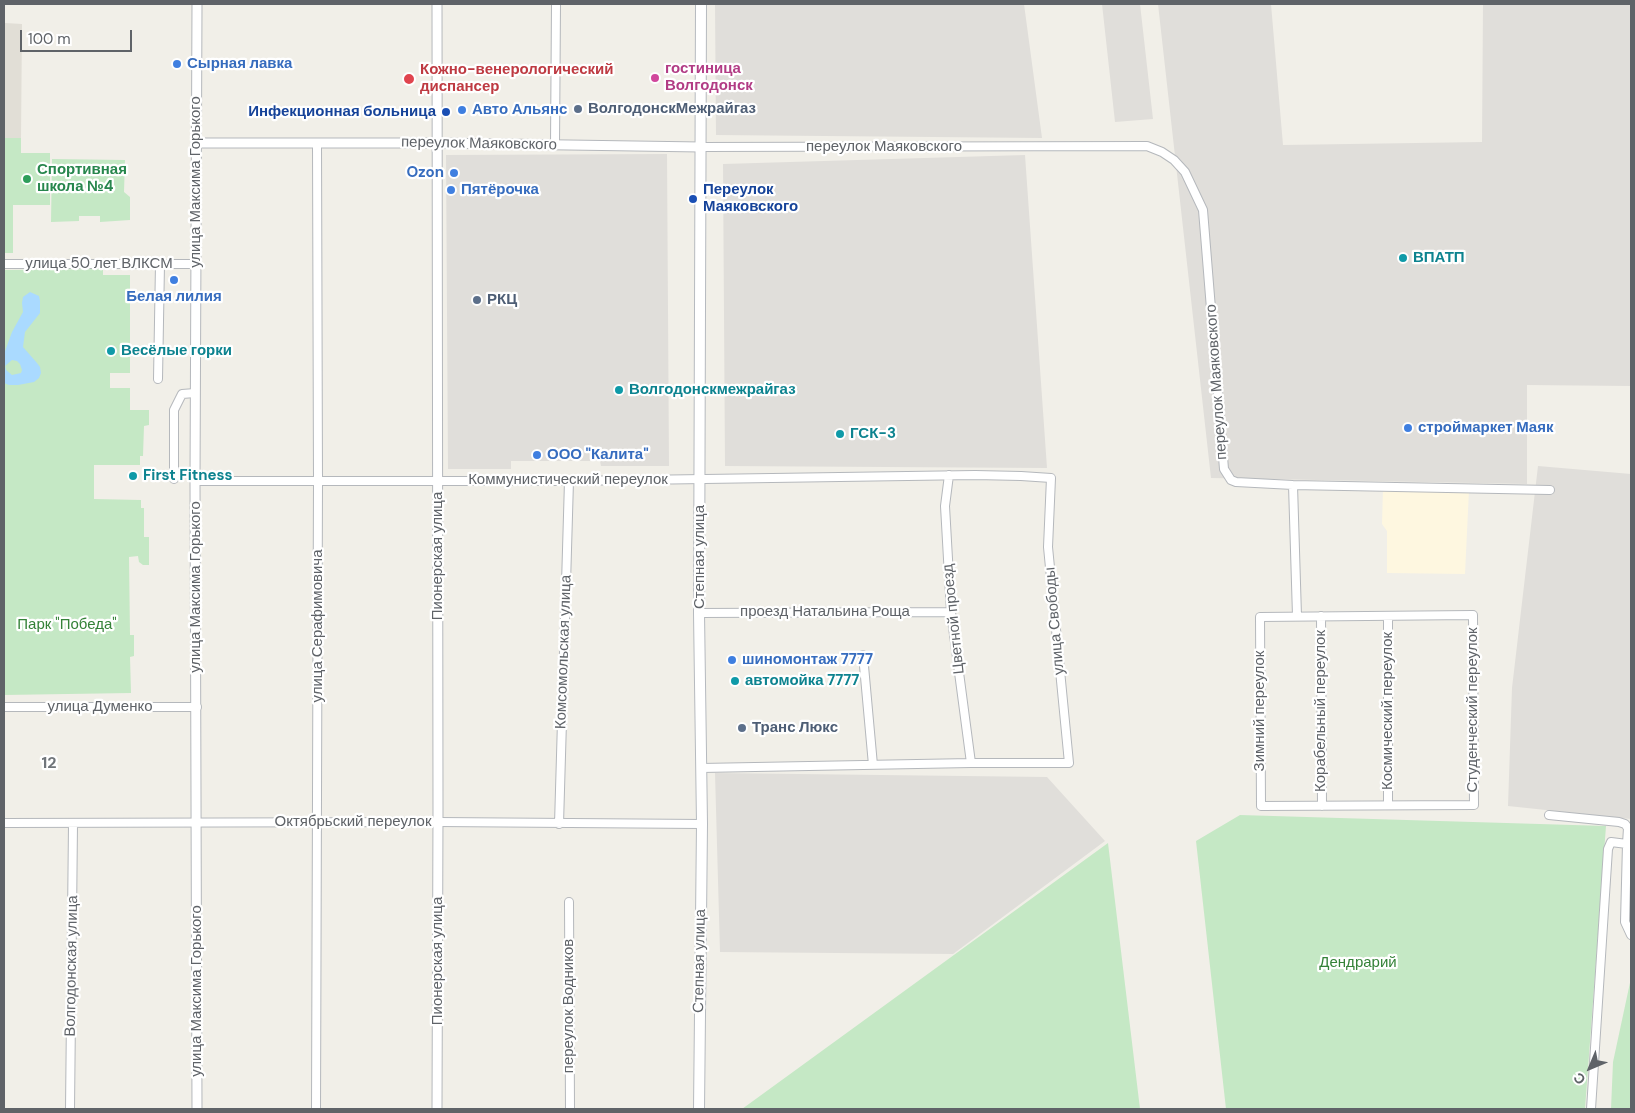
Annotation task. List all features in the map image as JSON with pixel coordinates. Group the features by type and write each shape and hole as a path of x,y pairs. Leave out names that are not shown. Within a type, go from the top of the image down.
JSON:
{"main road":[{"name":"Степная улица","path":"699,1109 702,824 699,613 701,4"}],"street":[{"name":"улица Максима Горького","path":"197,4 195,264 197,1109"},
{"name":"Пионерская улица","path":"437,4 437,1109"},
{"path":"555,145 556,4"},
{"name":"переулок Маяковского","path":"196,143 1147,146 1162,152 1174,160 1185,172 1203,210 1224,469 1231,480 1236,482 1293,485 1550,490"},
{"name":"улица Серафимовича","path":"316,1109 317,143"},
{"name":"улица 50 лет ВЛКСМ","path":"4,264 195,264"},
{"path":"158,379 160,264"},
{"path":"174,479 174,410 182,394 195,393"},
{"name":"Коммунистический переулок","path":"195,480 569,481 949,475 1051,478"},
{"name":"Цветной проезд","path":"949,475 945,506 951,612 971,763"},
{"name":"улица Свободы","path":"971,763 1068,763 1048,547 1051,478"},
{"name":"Комсомольская улица","path":"559,824 569,481"},
{"path":"1293,485 1297,616 1388,616"},
{"name":"проезд Натальина Роща","path":"699,613 951,612"},
{"name":"Зимний переулок","path":"1297,616 1260,616 1261,806 1322,806"},
{"name":"Корабельный переулок","path":"1321,616 1322,806"},
{"name":"Студенческий переулок","path":"1388,616 1473,616 1474,805 1388,805"},
{"name":"Космический переулок","path":"1388,616 1388,805"},
{"path":"863,655 873,765"},
{"name":"улица Думенко","path":"4,707 197,707"},
{"path":"701,768 971,763"},
{"path":"1322,806 1388,805"},
{"path":"1550,815 1619,822 1625,824 1628,828 1625,922 1631,935"},
{"name":"Октябрьский переулок","path":"4,824 438,822 702,824"},
{"name":"Волгодонская улица","path":"70,1109 73,824"},
{"path":"1591,1109 1608,850 1611,842 1627,844"},
{"name":"переулок Водников","path":"569,902 570,1109"}],"shaded area":[{"path":"715,4 1024,4 1042,138 716,135"},
{"path":"1102,4 1140,4 1153,119 1115,122"},
{"path":"1158,4 1271,4 1283,145 1482,142 1483,4 1631,4 1631,386 1527,385 1527,484 1211,478"},
{"path":"4,6 5,23 22,24 21,138 4,138"},
{"path":"667,154 669,466 601,466 600,461 511,461 511,469 448,469 446,155"},
{"path":"1025,155 1047,468 725,466 723,164"},
{"path":"1538,466 1631,474 1631,819 1508,806 1512,688"},
{"path":"1383,488 1469,490 1465,574 1387,573 1387,531 1382,524"},
{"path":"715,773 1047,777 1105,841 953,954 720,952"}],"green space":[{"name":"Спортивная школа №4","path":"4,138 21,138 21,153 50,153 50,205 13,205 13,253 4,253"},
{"path":"52,159 125,160 124,192 130,197 130,220 100,222 100,216 79,216 79,221 51,222"},
{"name":"Парк \"Победа\"","path":"103,269 103,275 130,275 130,373 110,373 110,388 130,388 130,410 149,410 149,425 144,426 143,456 140,456 140,465 94,465 94,499 141,500 141,508 144,508 144,537 149,537 149,565 143,565 139,562 138,556 129,557 130,635 134,635 134,656 130,657 131,693 4,695 4,270"},
{"name":"Дендрарий","path":"1240,815 1606,826 1585,1109 1226,1109 1196,841"},
{"path":"1108,843 1140,1109 742,1109"},
{"path":"1631,978 1631,1109 1611,1109 1613,1062"}],"water":[{"path":"30,292 39,296 40,313 25,332 23,347 40,367 41,373 34,382 9,385 4,383 4,354 12,332 23,312 23,297","holes":["12,360 20,364 21,373 12,375 6,370 5,366"]}],"place":[{"name":"Сырная лавка","path":"177,64"},
{"name":"гостиница Волгодонск","path":"655,78"},
{"name":"Кожно-венерологический диспансер","path":"409,79"},
{"name":"ВолгодонскМежрайгаз","path":"578,109"},
{"name":"Авто Альянс","path":"462,110"},
{"name":"Инфекционная больница","path":"446,112"},
{"name":"Ozon","path":"454,173"},
{"name":"Спортивная школа №4","path":"27,179"},
{"name":"Пятёрочка","path":"451,190"},
{"name":"Переулок Маяковского","path":"693,199"},
{"name":"ВПАТП","path":"1403,258"},
{"name":"Белая лилия","path":"174,280"},
{"name":"РКЦ","path":"477,300"},
{"name":"Весёлые горки","path":"111,351"},
{"name":"Волгодонскмежрайгаз","path":"619,390"},
{"name":"строймаркет Маяк","path":"1408,428"},
{"name":"ГСК-3","path":"840,434"},
{"name":"ООО \"Калита\"","path":"537,455"},
{"name":"First Fitness","path":"133,476"},
{"name":"шиномонтаж 7777","path":"732,660"},
{"name":"автомойка 7777","path":"735,681"},
{"name":"Транс Люкс","path":"742,728"}],"district":[{"name":"12","path":"49,764"}]}
